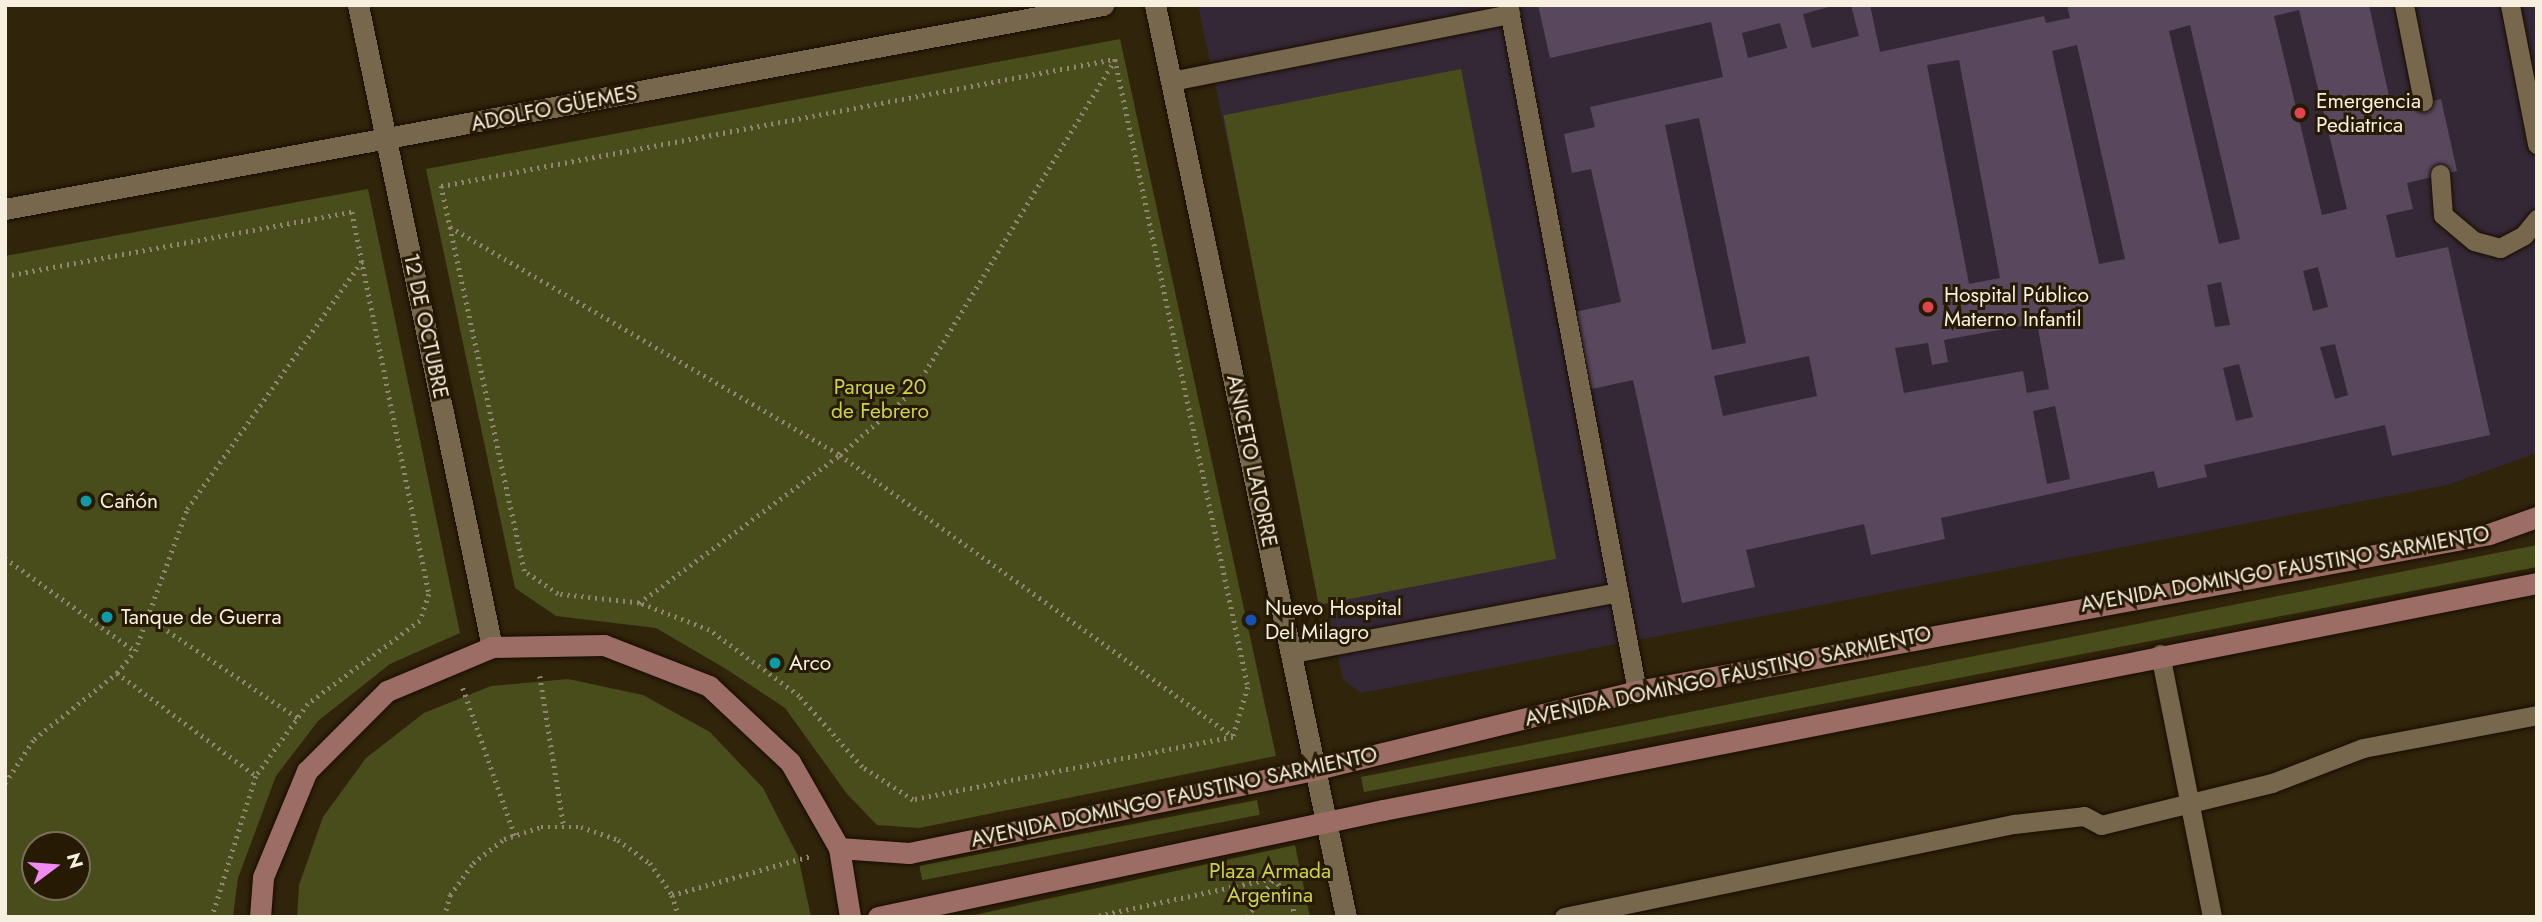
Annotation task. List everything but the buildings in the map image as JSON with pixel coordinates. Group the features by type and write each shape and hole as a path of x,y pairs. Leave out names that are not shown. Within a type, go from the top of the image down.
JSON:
{"main road":[{"name":"AVENIDA DOMINGO FAUSTINO SARMIENTO","path":"839,848 899,855 1313,770 1637,691 2489,534 2537,517"},
{"path":"878,917 1325,822 2160,654 2537,583"},
{"path":"260,917 263,877 307,771 387,691 492,647 604,646 709,686 790,762 839,848 850,917"}],"street":[{"name":"12 DE OCTUBRE","path":"358,5 492,647"},
{"name":"ADOLFO GÜEMES","path":"5,209 388,140 1103,5"},
{"name":"ANICETO LATORRE","path":"1155,5 1293,653 1313,770 1346,917"}],"lane":[{"path":"2404,5 2423,101"},
{"path":"2510,5 2537,145"},
{"path":"1171,81 1509,9 1637,691"},
{"path":"2440,174 2443,215 2474,241 2500,248 2524,235 2537,219"},
{"path":"1293,653 1618,592"},
{"path":"2160,654 2212,917"},
{"path":"1564,917 2014,824 2084,816 2101,825 2190,806 2272,783 2363,748 2537,715"}],"path":[{"path":"1115,59 441,186 524,571 558,594 639,603 719,637 799,696 862,767 913,800 1233,737"},
{"path":"639,603 840,455 914,390 1115,59"},
{"path":"1115,59 1248,687 1233,737"},
{"path":"5,276 352,212 429,594 420,621 308,704 256,776 212,917"},
{"path":"450,227 840,455 1233,737"},
{"path":"5,783 34,739 117,673 135,651 150,620 187,509 362,260"},
{"path":"5,558 135,651"},
{"path":"150,620 298,718"},
{"path":"535,647 564,827"},
{"path":"454,663 515,836"},
{"path":"117,673 256,776"},
{"path":"444,917 450,895 473,863 515,836 564,827 618,839 650,863 672,895 679,917"},
{"path":"672,895 839,848"},
{"path":"1092,917 1274,878"},
{"path":"1247,917 1274,878"},
{"path":"1274,878 1292,902 1295,917"}],"shaded area":[{"path":"1198,5 2537,5 2537,453 2447,485 1361,693 1343,679"}],"green space":[{"name":"Parque 20 de Febrero","path":"1120,39 1276,756 919,828 877,825 847,794 785,708 726,669 656,628 556,616 515,588 426,169"},
{"path":"1461,69 1556,559 1319,605 1223,115"},
{"path":"368,189 460,633 390,664 318,721 276,776 238,878 233,917 5,917 5,256"},
{"path":"2537,545 2537,567 1364,792 1361,777"},
{"path":"568,679 643,695 710,732 763,788 798,856 811,917 297,917 299,885 323,817 366,758 424,713 491,686"},
{"path":"1257,800 1260,815 922,880 919,866"},
{"name":"Plaza Armada Argentina","path":"1295,845 1310,917 965,917"}],"place":[{"name":"Emergencia Pediatrica","path":"2300,113"},
{"name":"Hospital Público Materno Infantil","path":"1928,307"},
{"name":"Cañón","path":"86,501"},
{"name":"Tanque de Guerra","path":"107,617"},
{"name":"Nuevo Hospital Del Milagro","path":"1251,620"},
{"name":"Arco","path":"775,663"}]}
